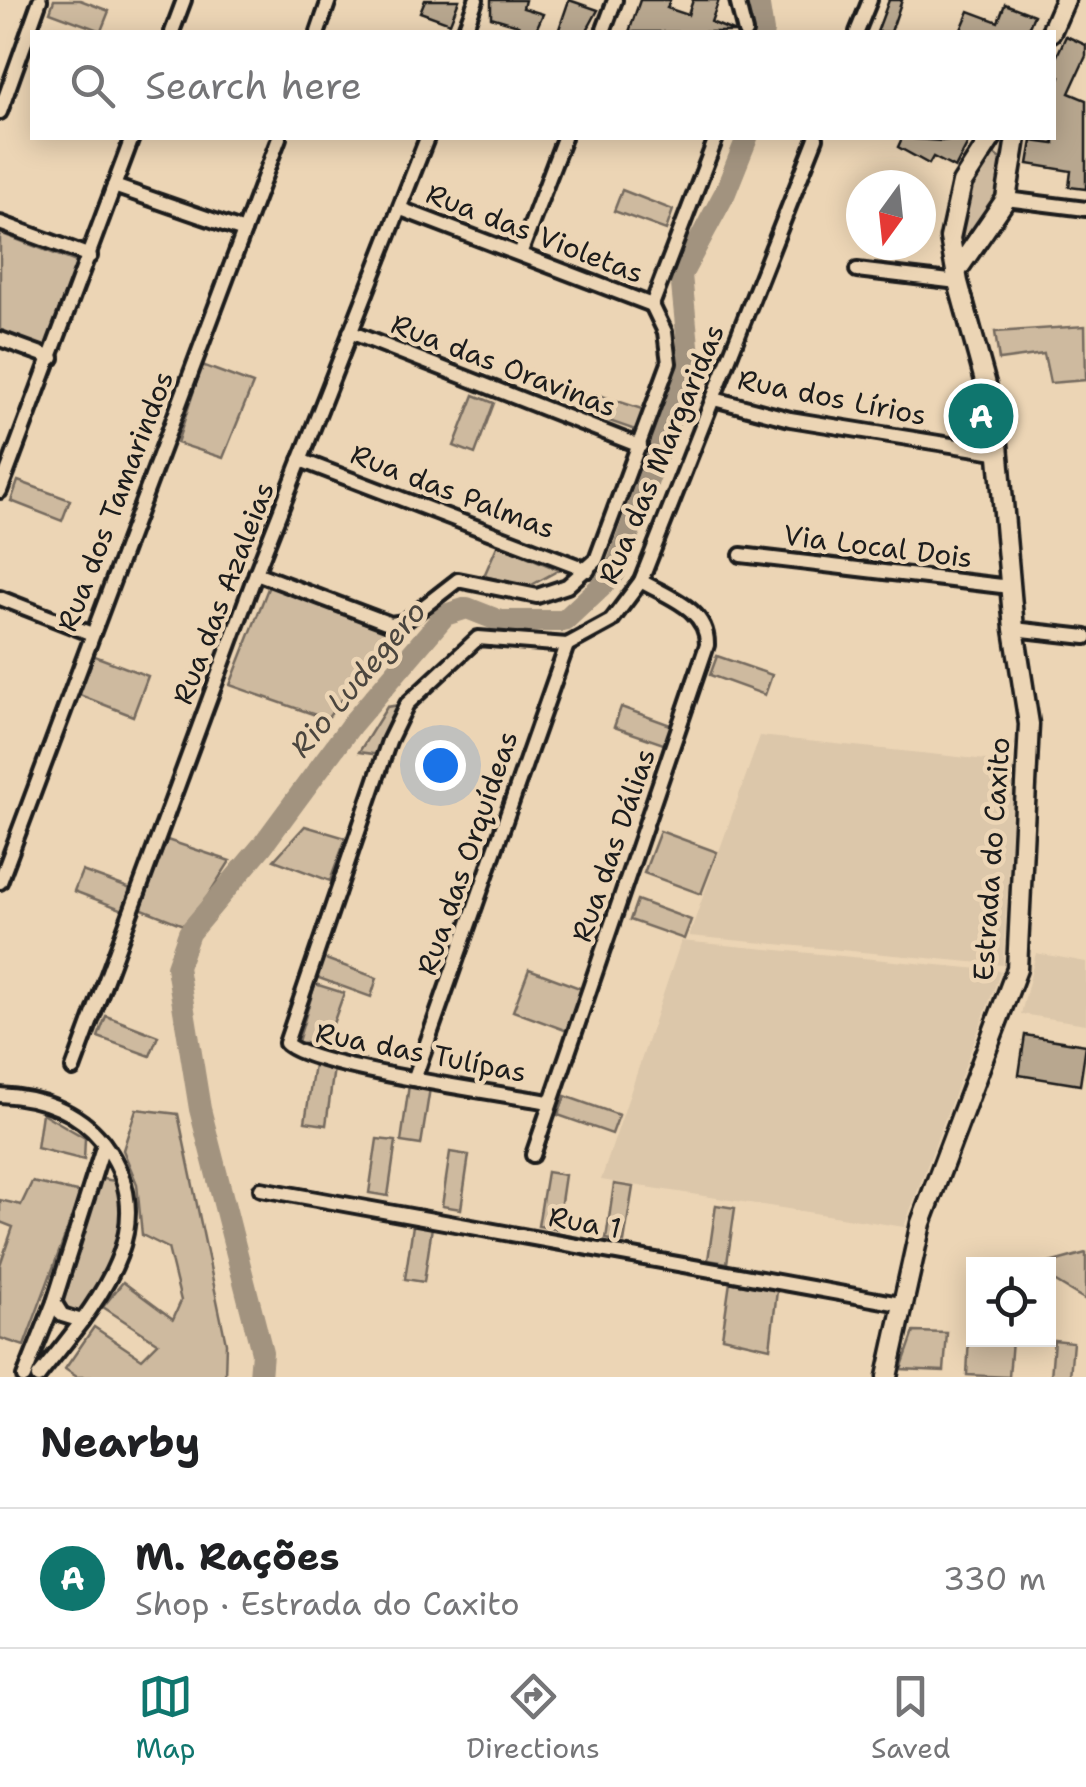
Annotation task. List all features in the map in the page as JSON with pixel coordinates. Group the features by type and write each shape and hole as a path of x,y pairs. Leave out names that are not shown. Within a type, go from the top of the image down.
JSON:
{"main road":[{"path":"1052,30 1066,0"},
{"path":"957,277 1006,199 1015,146 988,141"},
{"name":"Estrada do Caxito","path":"886,1377 921,1222 1017,969 1029,724 1014,629 1000,453 982,360 957,277 950,238 962,183 988,141"},
{"path":"950,238 977,245"}],"street":[{"path":"0,112 40,0"},
{"path":"173,30 184,0"},
{"path":"319,30 330,0"},
{"path":"465,30 476,0"},
{"path":"604,30 615,0"},
{"path":"738,0 746,30"},
{"path":"858,30 870,0"},
{"path":"0,491 131,140"},
{"name":"Rua dos Tamarindos","path":"0,882 278,140"},
{"name":"Rua das Azaleias","path":"73,1068 256,572 426,140"},
{"path":"520,254 563,140"},
{"path":"256,572 398,624 458,580 537,596 566,586 588,570 607,538 669,363 665,332 652,305 715,140"},
{"name":"Rua das Margaridas","path":"567,645 610,622 641,582 815,140"},
{"path":"114,186 244,230"},
{"path":"1006,199 1086,209"},
{"name":"Rua das Violetas","path":"401,209 652,305"},
{"path":"0,223 90,256"},
{"path":"858,270 957,277"},
{"name":"Rua das Oravinas","path":"350,332 640,446"},
{"path":"0,339 52,358"},
{"name":"Rua dos Lírios","path":"714,399 790,419 1000,453"},
{"name":"Rua das Palmas","path":"300,460 588,570"},
{"name":"Via Local Dois","path":"741,555 1010,587"},
{"name":"Rua das Dálias","path":"533,1155 707,645 708,632 698,616 641,582"},
{"path":"0,598 92,634"},
{"path":"1014,629 1086,637"},
{"name":"Rua das Tulípas","path":"549,1102 308,1056 286,1043 389,741 407,704 478,638 567,645"},
{"name":"Rua das Orquídeas","path":"415,1077 567,645"},
{"path":"0,1095 68,1111 104,1144 126,1179 129,1217 123,1251 82,1320 38,1377"},
{"path":"24,1377 54,1302 104,1144"},
{"path":"94,1176 108,1170 126,1179"},
{"name":"Rua 1","path":"262,1189 900,1304"},
{"path":"54,1302 62,1316 82,1320"}],"shaded area":[{"path":"54,0 80,0 109,11 101,30 50,12"},
{"path":"991,152 1003,161 998,197 965,238 960,233 969,186"},
{"path":"622,190 673,210 666,230 614,211"},
{"path":"0,233 84,265 53,341 45,349 0,333"},
{"path":"1085,326 1086,380 1050,383 1044,354 999,360 995,332"},
{"path":"202,365 253,384 223,458 177,443"},
{"path":"596,394 645,410 638,431 589,414"},
{"path":"474,395 494,403 475,454 454,446"},
{"path":"18,481 70,500 62,521 11,501"},
{"path":"498,544 559,570 528,587 484,576"},
{"path":"270,583 396,629 327,719 230,685"},
{"path":"92,655 148,676 133,716 77,694"},
{"path":"717,656 772,675 765,695 710,675"},
{"path":"398,705 380,755 359,752 387,707"},
{"path":"621,707 676,727 669,746 614,727"},
{"path":"760,736 1015,763 1003,965 689,936"},
{"path":"305,826 346,838 330,881 274,860"},
{"path":"660,831 717,852 701,894 644,873"},
{"path":"167,840 230,861 188,927 140,908"},
{"path":"82,871 134,890 126,911 74,891"},
{"path":"637,900 691,920 684,939 630,920"},
{"path":"681,941 1001,971 904,1227 601,1180"},
{"path":"1036,953 1086,962 1086,1024 1021,1014"},
{"path":"323,958 377,978 371,997 316,977"},
{"path":"529,969 585,990 570,1032 513,1011"},
{"path":"315,984 344,993 325,1046 298,1042"},
{"path":"106,1016 158,1036 150,1056 98,1037"},
{"path":"314,1065 334,1068 326,1125 305,1122"},
{"path":"409,1085 430,1088 421,1145 401,1142"},
{"path":"565,1096 619,1115 612,1134 558,1115"},
{"path":"136,1109 178,1114 226,1343 225,1377 77,1377 65,1369 94,1327 142,1359 158,1343 103,1307 123,1282 173,1319 181,1301 168,1248 142,1235 137,1184 123,1150"},
{"path":"42,1113 85,1138 84,1160 37,1148"},
{"path":"377,1139 396,1141 388,1196 369,1193"},
{"path":"450,1152 469,1155 461,1209 442,1206"},
{"path":"547,1172 565,1175 557,1229 538,1226"},
{"path":"103,1179 115,1181 120,1195 119,1233 107,1273 87,1304 75,1312 63,1304 98,1184"},
{"path":"32,1182 81,1193 24,1346 0,1338 0,1265 13,1227 0,1222 0,1200 21,1205"},
{"path":"614,1184 633,1187 624,1242 606,1239"},
{"path":"716,1205 735,1208 727,1263 708,1260"},
{"path":"413,1225 432,1227 424,1282 405,1279"},
{"path":"1086,1253 1086,1300 1056,1282 1056,1261"},
{"path":"730,1282 777,1291 770,1348 722,1337"},
{"path":"914,1332 947,1333 944,1371 901,1369"},
{"path":"1056,1340 1073,1342 1070,1377 1051,1377"},
{"path":"968,1347 1011,1347 1009,1377 967,1375"}],"building":[{"path":"425,0 459,0 450,23 420,12"},
{"path":"491,0 525,0 523,8 543,14 536,30 515,30 518,25 491,17"},
{"path":"569,0 598,10 587,30 559,30"},
{"path":"640,0 670,0 667,8 688,15 693,0 719,0 711,22 730,30 630,30"},
{"path":"889,0 902,0 892,30 878,30"},
{"path":"1005,4 1034,15 1028,30 961,30 969,11 998,22"},
{"path":"1066,36 1086,45 1086,56 1069,93 1086,100 1086,189 1069,187 1071,171 1028,164 1032,141 1054,144 1056,140 1056,87 1060,77 1056,75 1056,58"},
{"path":"901,140 968,143 955,168 933,157 929,164 898,147"},
{"path":"1025,1035 1086,1045 1080,1085 1019,1075"}],"waterway":[{"name":"Rio Ludegero","path":"758,0 763,30"},
{"name":"Rio Ludegero","path":"260,1377 262,1352 200,1109 177,967 189,933 262,846 352,724 445,615 467,608 500,621 564,621 614,574 690,365 681,275 725,193 746,140"}],"place":[{"name":"M. Rações","path":"981,416"}]}
